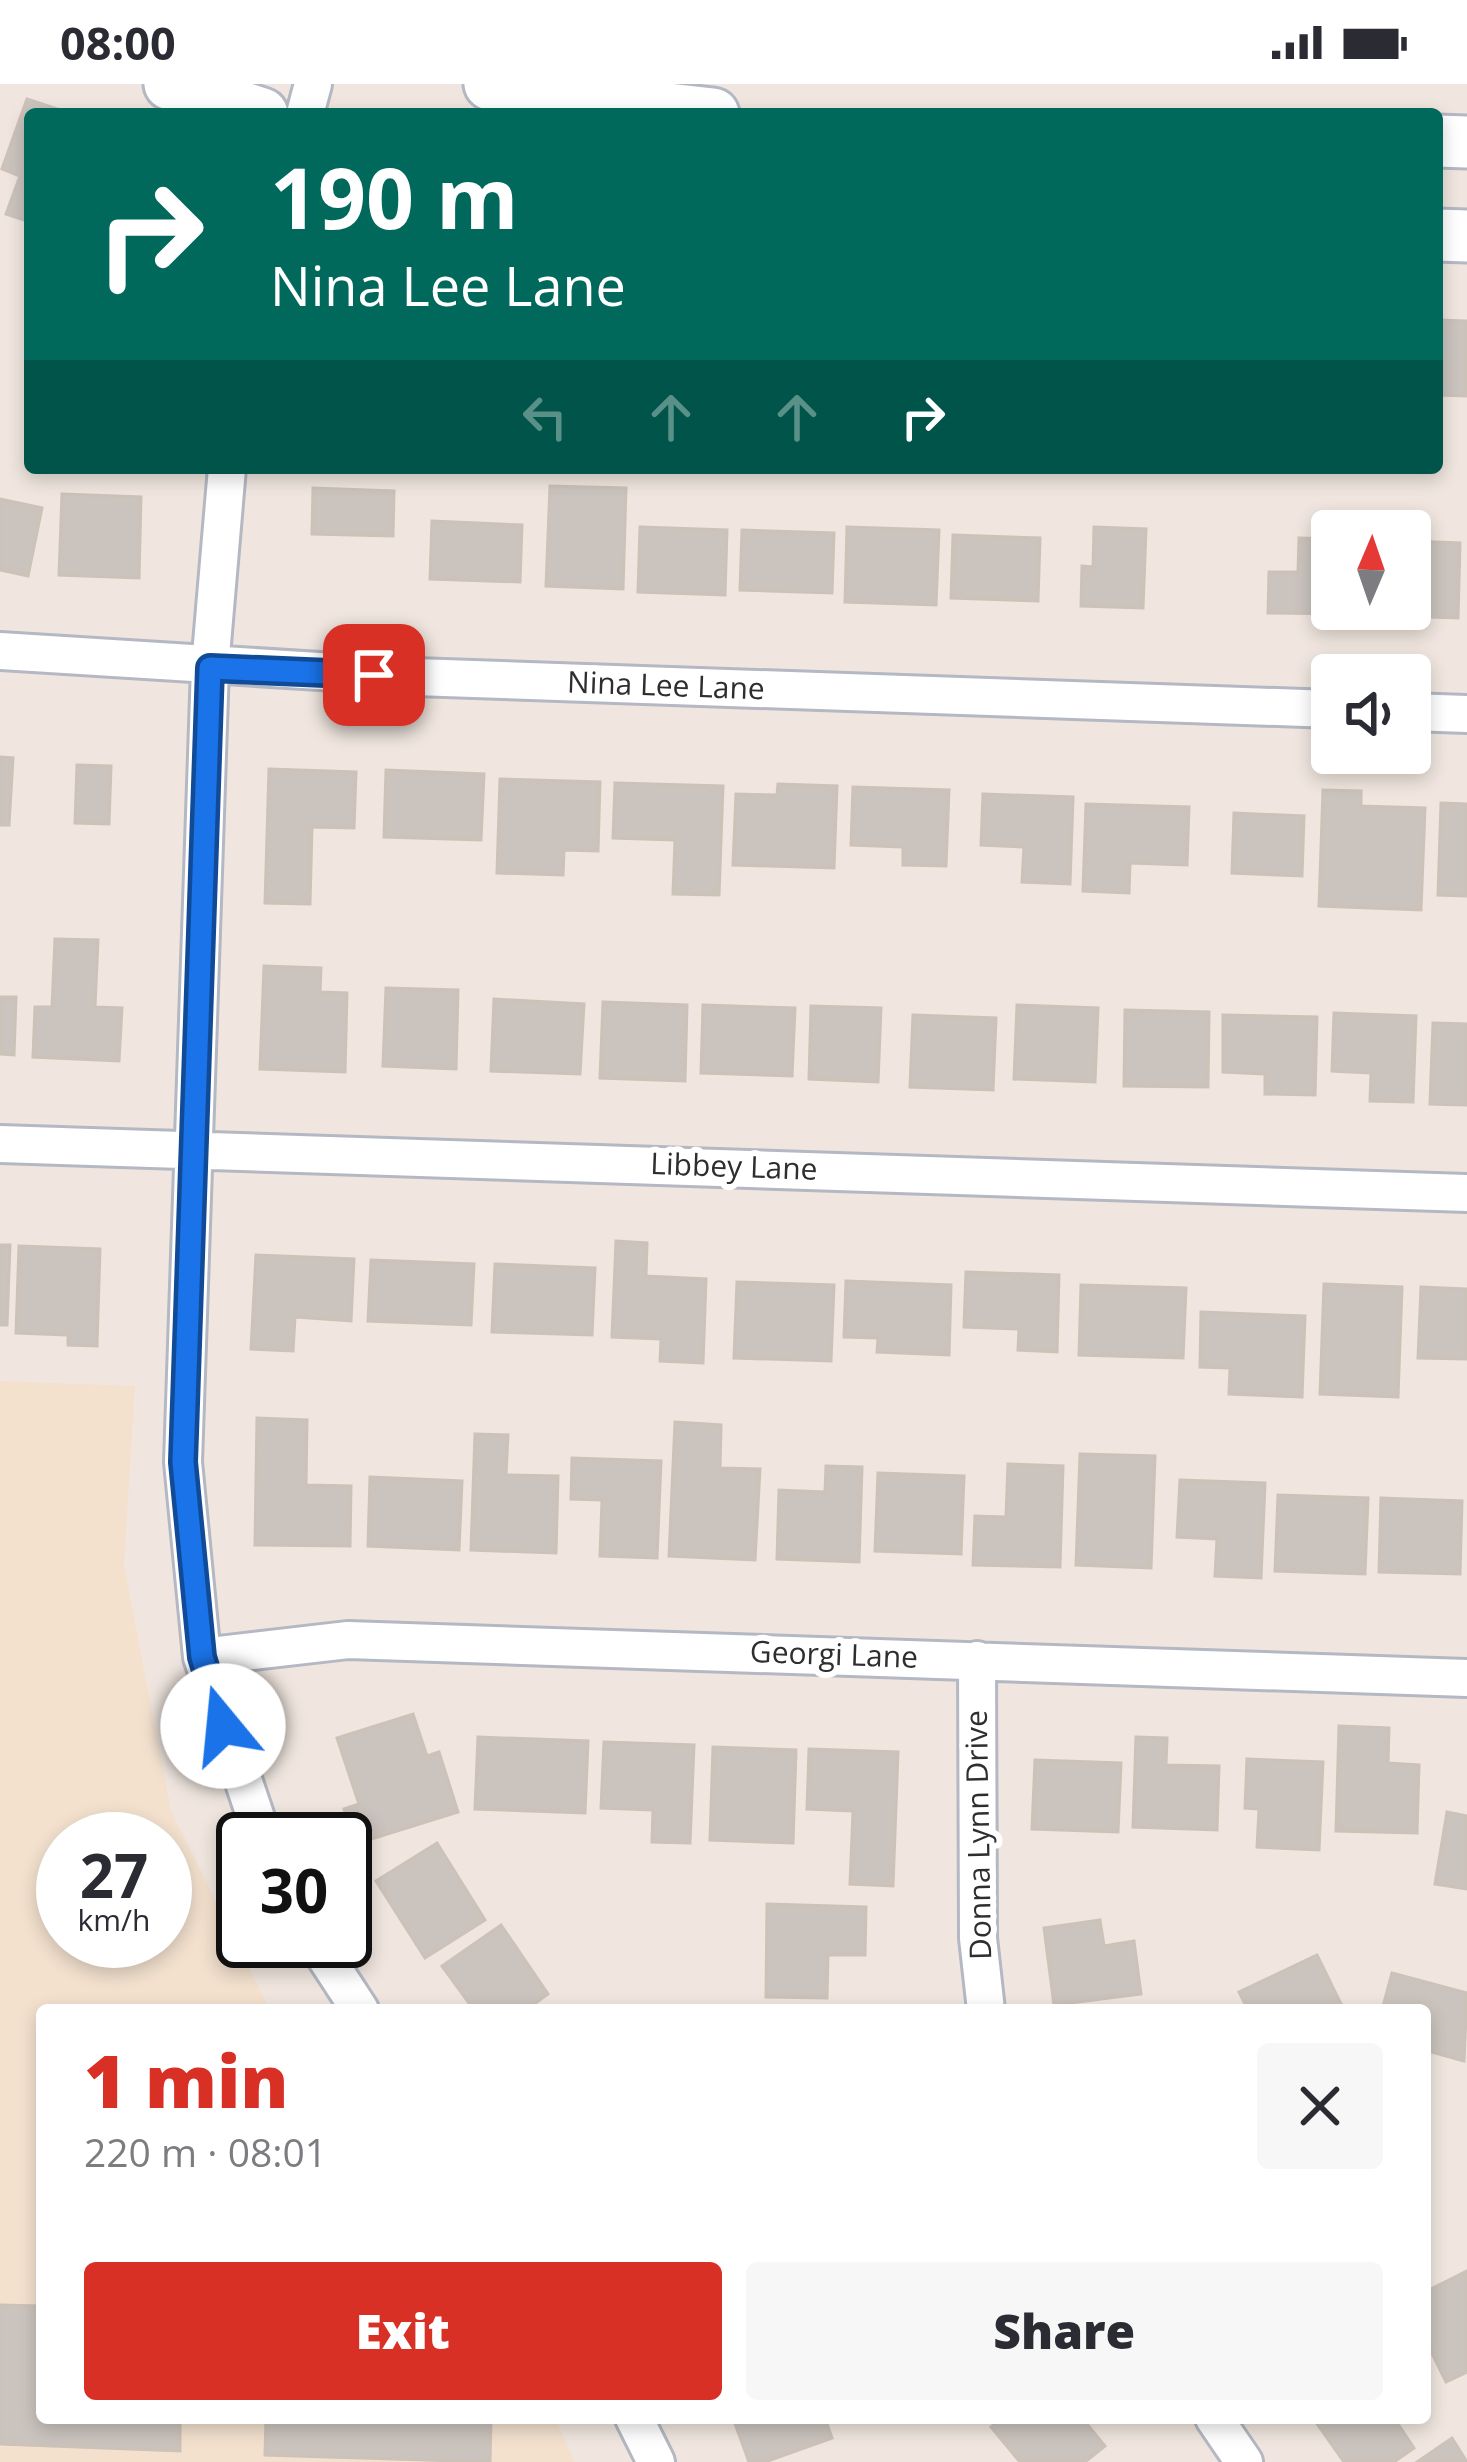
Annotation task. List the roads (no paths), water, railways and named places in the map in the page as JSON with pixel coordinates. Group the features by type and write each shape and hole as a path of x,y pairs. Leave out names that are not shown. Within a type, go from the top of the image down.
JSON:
{"main road":[{"path":"170,84 244,108"},
{"path":"490,84 659,108"}],"street":[{"path":"226,474 210,668 183,1462 202,1657 254,1812"},
{"name":"Nina Lee Lane","path":"0,652 210,668 1311,708"},
{"path":"1431,713 1467,714"},
{"name":"Libbey Lane","path":"0,1144 1467,1193"},
{"name":"Georgi Lane","path":"202,1657 348,1640 1467,1678"},
{"name":"Donna Lynn Drive","path":"977,1660 978,1938 985,2004"},
{"path":"333,1968 356,2004"},
{"path":"637,2424 656,2462"},
{"path":"1218,2424 1244,2462"}]}
